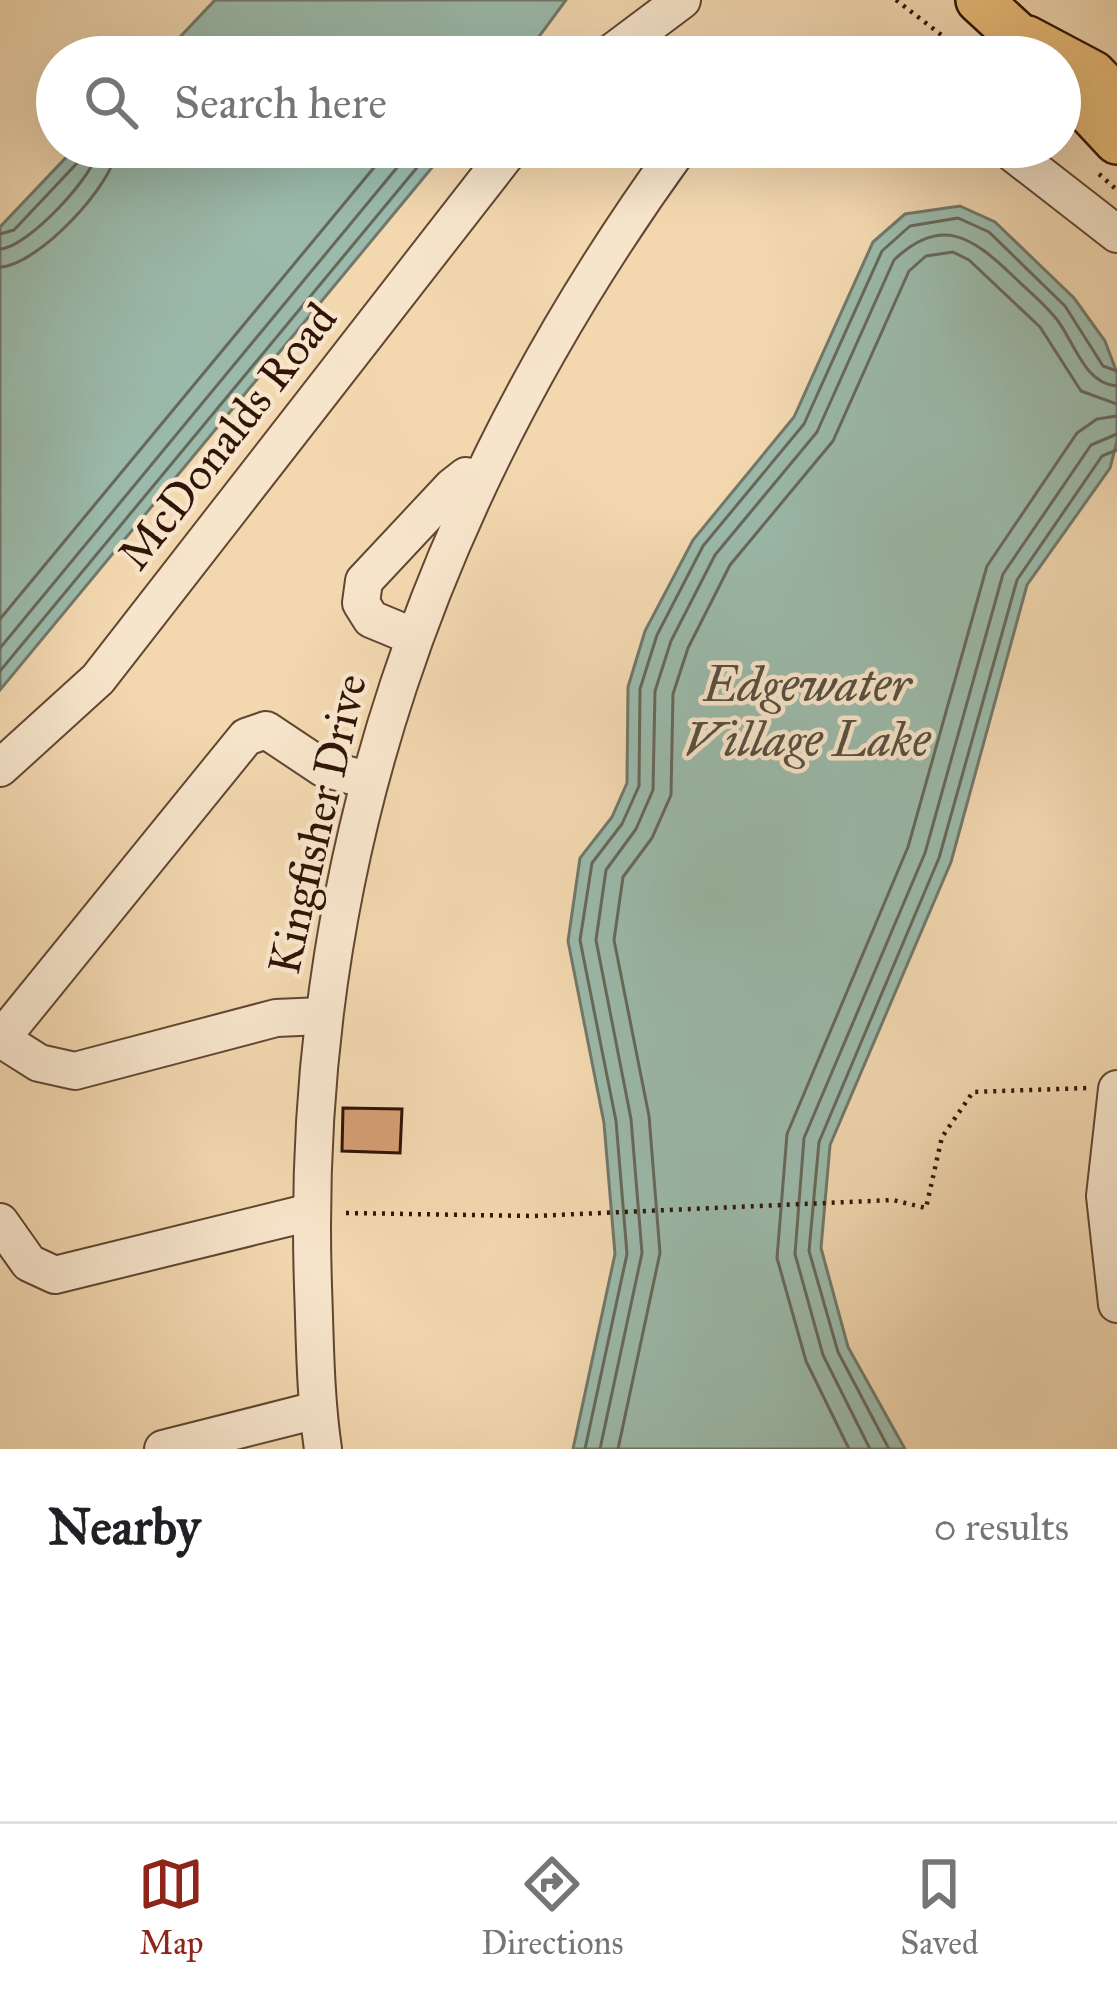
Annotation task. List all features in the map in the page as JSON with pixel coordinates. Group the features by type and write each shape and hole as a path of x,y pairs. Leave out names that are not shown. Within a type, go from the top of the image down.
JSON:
{"main road":[{"path":"979,0 1020,36"},
{"path":"1081,69 1093,74 1117,99"},
{"path":"1081,102 1117,141"}],"street":[{"path":"634,36 682,0"},
{"name":"McDonalds Road","path":"0,768 98,679 496,168"},
{"name":"Kingfisher Drive","path":"323,1449 317,1410 311,1212 322,1016 367,780 412,636 481,480 588,281 666,168"},
{"path":"1032,168 1117,234"},
{"path":"412,636 371,619 360,596 364,581 452,487 466,476 481,480"},
{"path":"322,1016 276,1018 75,1070 39,1063 0,1040 246,737 266,730 323,768 367,780"},
{"path":"1105,1089 1105,1196 1117,1304"},
{"path":"0,1222 29,1263 56,1275 311,1212"},
{"path":"163,1449 317,1410"}],"path":[{"path":"896,0 943,36"},
{"path":"311,1212 534,1216 892,1200 926,1208 942,1137 973,1092 1105,1089"}],"water":[{"path":"215,0 566,0 539,36 181,36"},
{"path":"56,168 432,168 0,690 0,227"},
{"name":"Edgewater Village Lake","path":"960,206 995,222 1074,298 1105,341 1117,373 1117,441 1110,468 1027,585 951,862 830,1145 821,1248 848,1347 905,1449 573,1449 615,1254 604,1123 568,941 580,858 612,817 627,783 628,687 645,631 693,540 794,417 873,242 905,214"}],"building":[{"path":"343,1108 402,1109 400,1153 342,1151"}]}
